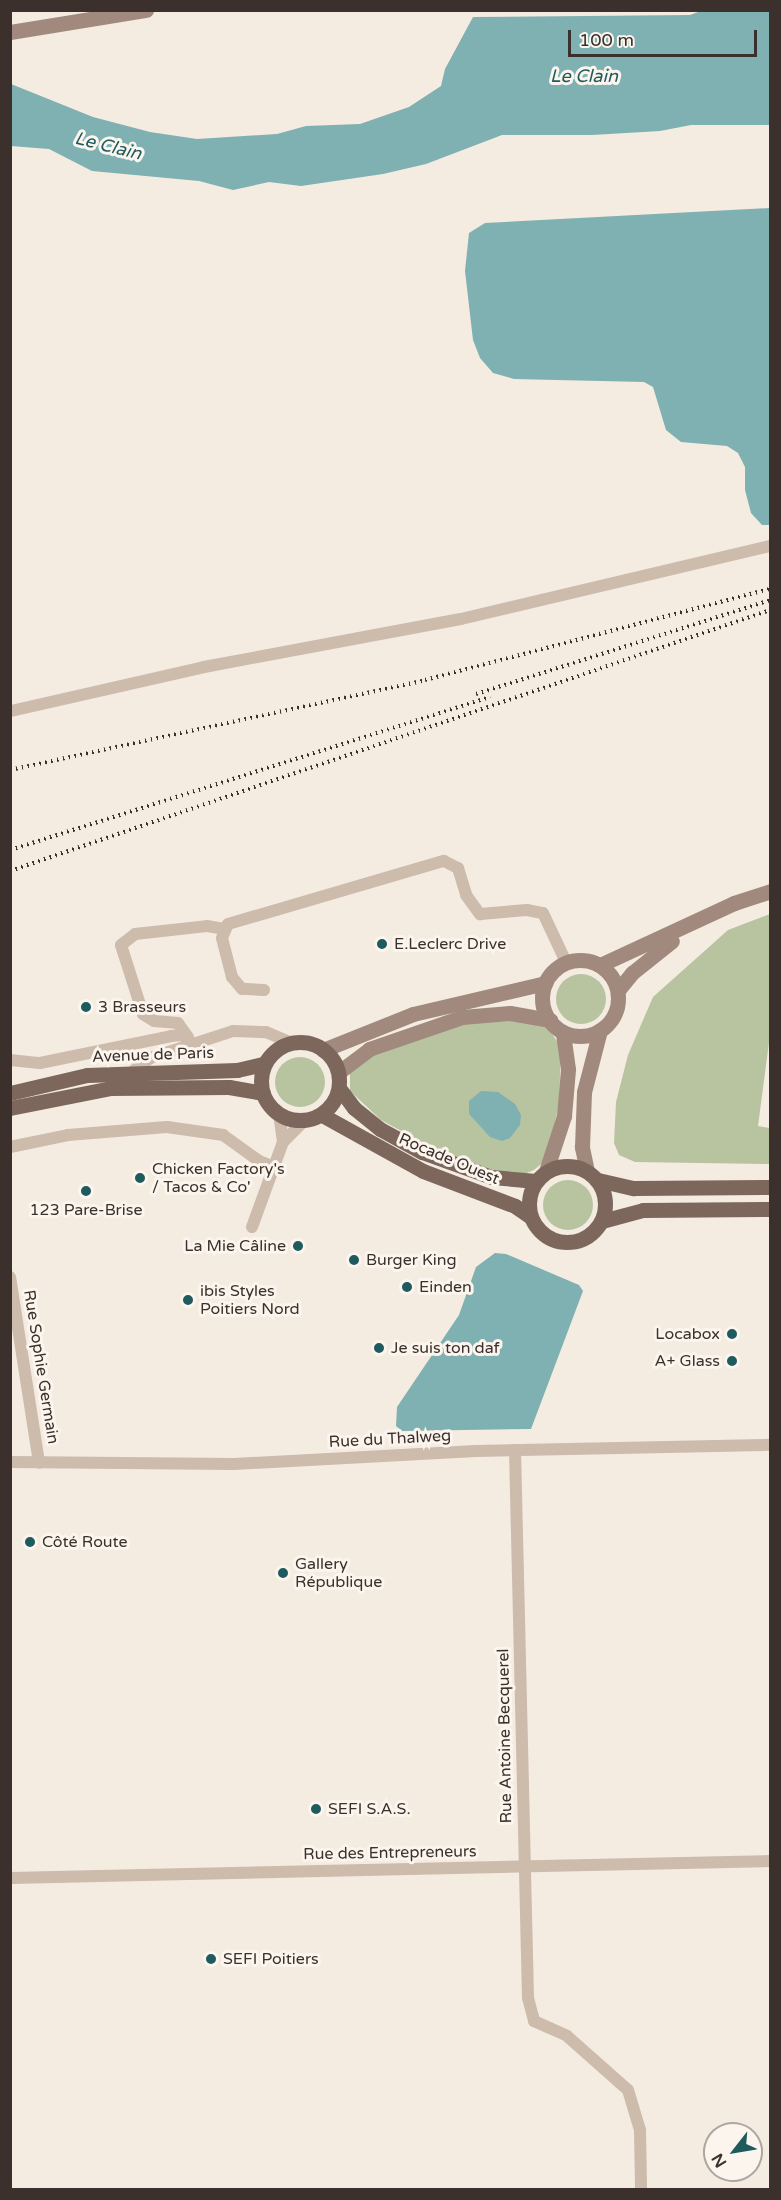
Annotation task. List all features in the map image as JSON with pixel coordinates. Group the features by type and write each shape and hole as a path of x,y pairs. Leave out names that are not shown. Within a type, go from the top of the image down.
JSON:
{"main road":[{"path":"10,32 146,10"},
{"path":"323,1050 413,1014 545,983 566,962 583,960 600,964 711,914 771,891"},
{"path":"619,989 652,956 711,914"},
{"path":"600,964 619,989 618,1005 600,1030 584,1092 582,1147 593,1176 606,1200 602,1221"},
{"path":"545,983 542,1002 550,1020 564,1033 582,1036 600,1030"},
{"path":"339,1080 323,1050 308,1043 290,1042 274,1050 262,1064 262,1093 279,1115 303,1121 322,1115 333,1104 339,1080 369,1049 462,1017 510,1013 550,1020"},
{"path":"564,1033 568,1069 564,1116 529,1204 531,1217 544,1235 565,1242 587,1237 602,1221 643,1210 771,1209"},
{"name":"Avenue de Paris","path":"10,1093 87,1075 133,1071 237,1070 262,1064"},
{"name":"Rocade Ouest","path":"339,1080 354,1108 422,1152 492,1177 541,1176"},
{"name":"Avenue de Paris","path":"10,1108 66,1094 120,1088 229,1087 262,1093"},
{"name":"Rocade Ouest","path":"322,1115 416,1168 515,1206 531,1217"},
{"path":"541,1176 567,1165 593,1176 634,1188 771,1187"}],"street":[{"path":"11,707 204,667 461,620 771,546"},
{"path":"264,990 251,991 237,984 222,938 224,929 235,921 444,861 458,868 466,895 480,914 526,910 543,914 566,962"},
{"path":"190,1041 178,1023 154,1022 142,1014 121,945 135,934 207,926 224,929"},
{"path":"133,1071 150,1058 190,1041 249,1029 290,1042"},
{"path":"10,1060 40,1063 171,1036 190,1041"},
{"path":"279,1115 283,1142"},
{"path":"252,1227 283,1142 303,1121"},
{"path":"10,1147 88,1132 167,1127 223,1135 259,1161 275,1167"},
{"name":"Rue Sophie Germain","path":"10,1277 39,1462"},
{"name":"Rue du Thalweg","path":"10,1462 234,1464 515,1450 771,1445"},
{"name":"Rue Antoine Becquerel","path":"515,1450 528,1998 534,2021 567,2036 628,2090 640,2130 641,2190"},
{"name":"Rue des Entrepreneurs","path":"10,1878 771,1861"}],"green space":[{"path":"770,914 770,1035 758,1126 770,1128 770,1164 635,1162 619,1155 614,1143 616,1102 628,1055 653,997 728,930"},
{"path":"576,974 586,974 599,981 606,994 606,1004 599,1017 586,1024 576,1024 567,1020 560,1013 556,1004 556,994 560,985 567,978"},
{"path":"502,1018 540,1024 548,1028 561,1047 559,1105 546,1160 534,1170 522,1175 500,1172 440,1152 381,1120 350,1091 350,1071 371,1056 460,1025"},
{"path":"295,1057 305,1057 318,1064 325,1077 325,1087 318,1100 305,1107 295,1107 286,1103 279,1096 275,1087 275,1077 279,1068 286,1061"},
{"path":"563,1180 573,1180 586,1187 593,1200 593,1210 586,1223 573,1230 563,1230 554,1226 547,1219 543,1210 543,1200 547,1191 554,1184"}],"water":[{"name":"Le Clain","path":"701,11 770,11 770,125 691,125 660,131 592,135 502,135 426,164 383,174 301,186 269,182 233,190 199,181 92,171 49,149 11,146 11,84 93,117 150,132 197,139 277,134 306,126 360,124 409,107 441,86 445,69 473,17 690,15"},
{"path":"770,208 770,525 762,525 751,513 745,490 745,467 738,453 727,446 681,442 666,430 653,387 644,382 514,379 493,373 480,358 473,340 465,271 469,233 485,223"},
{"path":"481,1091 498,1092 515,1104 521,1115 520,1125 510,1138 502,1141 490,1137 469,1114 469,1101"},
{"path":"495,1253 506,1254 579,1285 583,1291 531,1429 402,1431 396,1426 397,1407 459,1315 476,1267"}],"railway":[{"path":"10,770 425,680 770,589"},
{"path":"476,694 770,600"},
{"path":"10,871 770,610"},
{"path":"10,850 490,697"}],"place":[{"name":"E.Leclerc Drive","path":"382,944"},
{"name":"3 Brasseurs","path":"86,1007"},
{"name":"Chicken Factory's / Tacos & Co'","path":"140,1178"},
{"name":"123 Pare-Brise","path":"86,1191"},
{"name":"La Mie Câline","path":"298,1246"},
{"name":"Burger King","path":"354,1260"},
{"name":"Einden","path":"407,1287"},
{"name":"ibis Styles Poitiers Nord","path":"188,1300"},
{"name":"Locabox","path":"732,1334"},
{"name":"Je suis ton daf","path":"379,1348"},
{"name":"A+ Glass","path":"732,1361"},
{"name":"Côté Route","path":"30,1542"},
{"name":"Gallery République","path":"283,1573"},
{"name":"SEFI S.A.S.","path":"316,1809"},
{"name":"SEFI Poitiers","path":"211,1959"}]}
